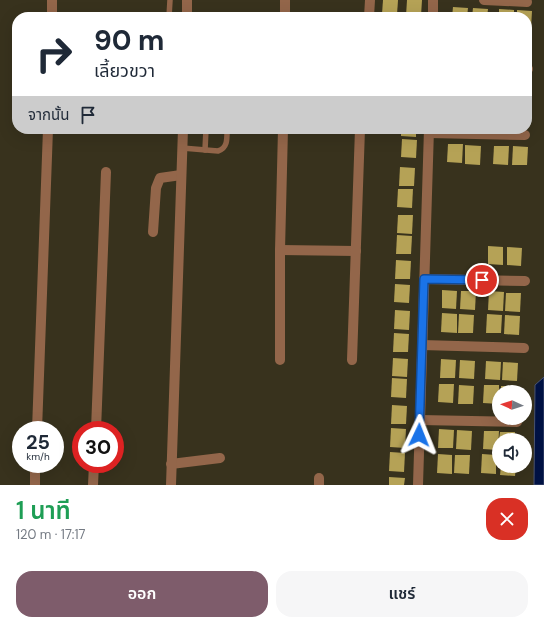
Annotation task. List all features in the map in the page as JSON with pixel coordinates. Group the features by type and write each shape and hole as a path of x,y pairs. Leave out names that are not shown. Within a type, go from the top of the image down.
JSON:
{"street":[{"path":"52,0 52,12"},
{"path":"187,0 187,12"},
{"path":"285,0 285,12"},
{"path":"369,12 370,0"},
{"path":"433,0 433,12"},
{"path":"484,0 527,2"},
{"path":"37,421 48,134"},
{"path":"171,485 183,134"},
{"path":"280,360 280,250 283,134"},
{"path":"352,360 360,134"},
{"path":"418,485 429,134"},
{"path":"500,134 524,135"},
{"path":"96,421 106,172"},
{"path":"153,232 156,188 160,178 181,175"},
{"path":"280,250 356,251"},
{"path":"424,279 525,281"},
{"path":"422,345 524,348"},
{"path":"420,420 492,421"},
{"path":"172,464 220,458"},
{"path":"35,473 35,485"},
{"path":"93,485 94,473"}],"lane":[{"path":"169,12 170,0"},
{"path":"205,150 206,134"},
{"path":"182,148 218,151 226,146 227,134"}],"shaded area":[{"path":"544,377 544,485 534,485 535,385"}],"building":[{"path":"383,0 398,0 397,12 382,12"},
{"path":"407,0 422,0 421,12 406,12"},
{"path":"453,7 468,8 468,12 452,12"},
{"path":"473,8 488,9 488,12 473,12"},
{"path":"499,9 514,10 514,12 499,12"},
{"path":"517,10 532,11 532,12 517,12"},
{"path":"401,134 416,134 416,137 401,136"},
{"path":"402,139 417,140 416,158 401,157"},
{"path":"448,144 463,144 462,163 447,162"},
{"path":"465,145 481,146 480,165 465,164"},
{"path":"494,146 509,146 508,165 493,164"},
{"path":"513,146 528,147 527,165 512,165"},
{"path":"400,167 415,168 414,186 399,186"},
{"path":"398,189 413,189 412,208 397,207"},
{"path":"398,215 413,215 412,234 397,233"},
{"path":"397,235 412,236 411,254 396,254"},
{"path":"488,246 503,247 503,265 488,264"},
{"path":"507,247 522,248 521,266 507,265"},
{"path":"396,260 411,261 410,279 395,279"},
{"path":"395,284 410,285 409,303 394,302"},
{"path":"442,290 457,291 456,309 442,308"},
{"path":"461,291 476,291 475,310 460,309"},
{"path":"489,291 504,292 503,311 488,310"},
{"path":"506,293 521,293 520,312 505,311"},
{"path":"395,310 410,311 409,330 394,329"},
{"path":"442,313 457,314 457,333 441,332"},
{"path":"459,314 474,315 473,333 458,333"},
{"path":"487,314 502,315 501,333 486,333"},
{"path":"505,315 520,316 519,335 504,334"},
{"path":"394,333 409,334 408,352 393,352"},
{"path":"393,358 408,359 407,377 392,376"},
{"path":"441,359 456,360 455,378 440,378"},
{"path":"460,360 475,361 474,379 459,378"},
{"path":"486,361 501,362 500,380 485,379"},
{"path":"503,362 518,363 517,381 502,380"},
{"path":"392,378 407,379 406,398 391,397"},
{"path":"439,384 454,384 453,403 438,402"},
{"path":"459,385 474,386 473,404 458,404"},
{"path":"484,385 492,385 492,404 483,403"},
{"path":"392,405 407,406 406,424 391,424"},
{"path":"391,428 406,429 405,448 390,447"},
{"path":"439,429 454,430 453,448 438,448"},
{"path":"457,430 472,431 471,450 456,449"},
{"path":"484,431 499,431 499,433 492,433 492,450 483,449"},
{"path":"500,432 515,432 515,433"},
{"path":"390,452 405,453 404,472 389,471"},
{"path":"438,454 452,455 452,474 437,473"},
{"path":"482,454 492,455 492,473 496,474 481,473"},
{"path":"455,455 470,455 469,474 454,473"},
{"path":"500,473 515,473 515,476 500,475"},
{"path":"389,477 405,478 404,485 389,485"}],"route":[{"path":"419,435 424,279 482,280"}]}
